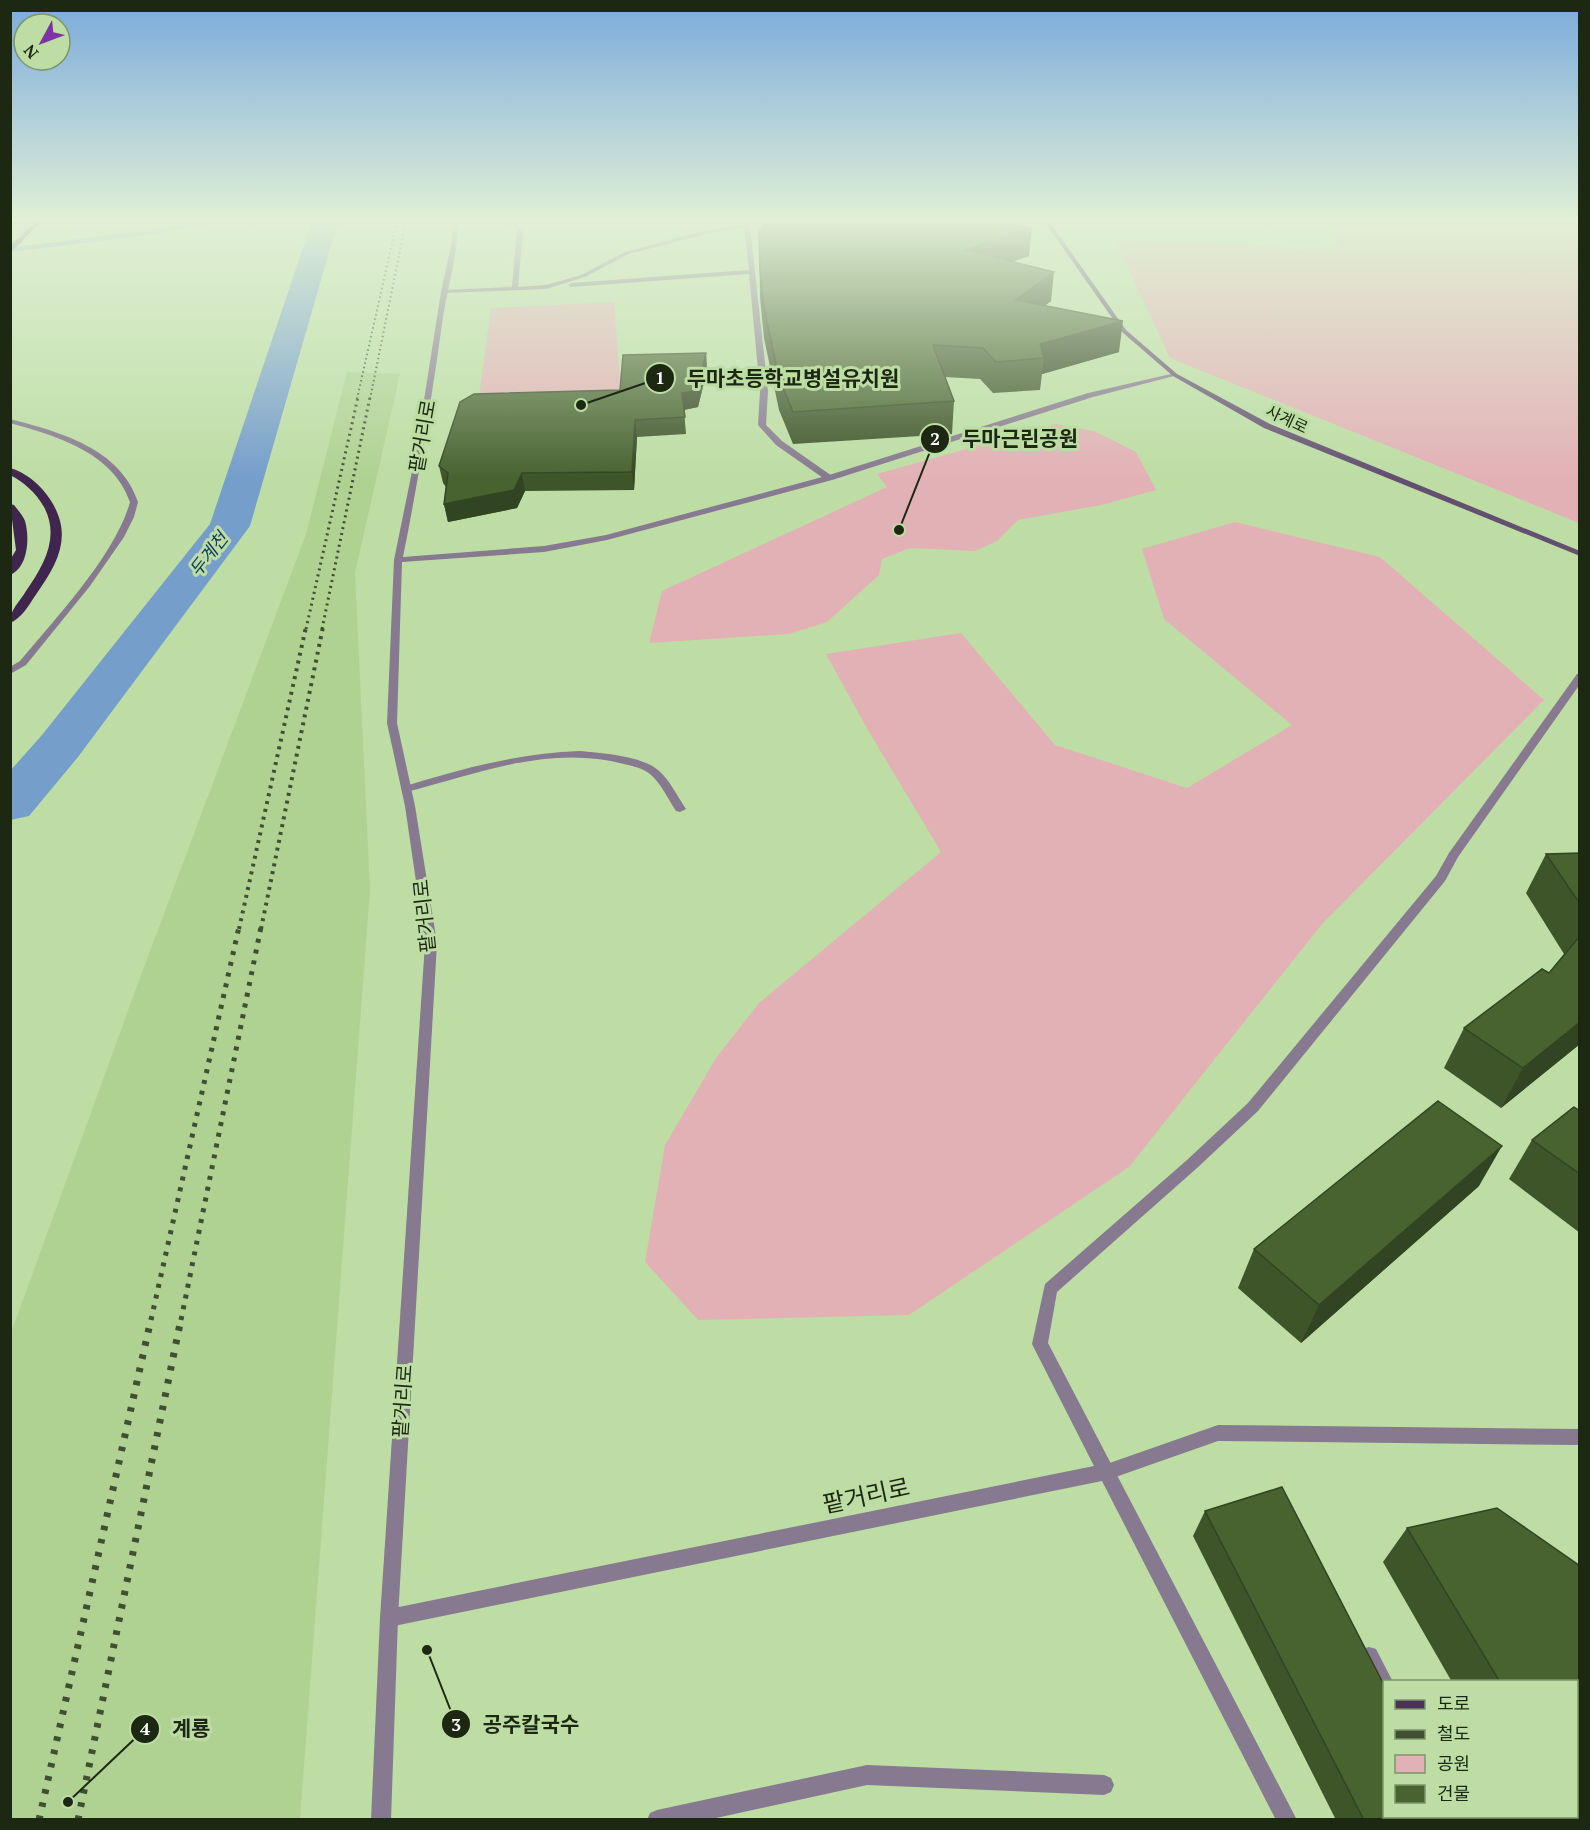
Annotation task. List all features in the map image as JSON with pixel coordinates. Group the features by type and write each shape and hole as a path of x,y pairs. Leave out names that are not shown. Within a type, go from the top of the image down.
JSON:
{"highway":[{"path":"10,471 23,476 47,502 58,532 49,566 18,612 10,619"},
{"path":"10,507 19,520 22,550 10,572"}],"main road":[{"name":"사계로","path":"1107,306 1124,331 1175,375 1268,426 1580,554"}],"street":[{"name":"팥거리로","path":"381,1820 389,1618 430,943 406,789 392,723 398,560 421,446 442,306"},
{"path":"755,306 764,391 762,424 779,443 829,478"},
{"path":"398,560 544,549 607,537 829,478 1091,395 1175,375"},
{"path":"10,421 42,430 99,456 124,479 134,501 129,522 86,586 23,663 10,671"},
{"path":"1287,1820 1040,1344 1050,1288 1192,1164 1253,1107 1440,878 1453,856 1580,676"},
{"path":"406,789 474,769 525,758 573,754 619,758 652,770 680,809"},
{"name":"팥거리로","path":"389,1618 1107,1472 1218,1433 1580,1437"},
{"path":"1361,1642 1383,1682"},
{"path":"657,1820 867,1775 1104,1785"}],"shaded area":[{"path":"347,372 400,374 355,573 370,890 300,1819 11,1819 11,1333 134,994 306,534"}],"green space":[{"path":"614,306 622,407 477,411 491,308"},
{"path":"1146,306 1579,306 1579,523 1170,358"},
{"path":"1056,424 1094,431 1136,452 1156,490 1101,505 1018,520 997,541 975,551 910,548 882,559 879,575 827,622 789,634 649,643 662,591 887,487 877,474"},
{"path":"1235,522 1380,557 1544,700 1322,924 1129,1167 909,1315 698,1320 645,1262 665,1145 716,1058 759,1003 941,852 869,732 826,654 961,633 1055,745 1187,788 1292,725 1164,619 1142,549"}],"building":[{"path":"1049,306 1123,321 1040,344 1044,358 996,362 983,348 933,345 954,401 793,412 779,378 764,308"},
{"path":"706,353 697,390 682,393 685,417 635,420 632,472 522,473 514,490 444,504 448,473 439,466 460,402 474,394 620,390 623,355"},
{"path":"1580,853 1580,904 1546,854"},
{"path":"1580,936 1580,1022 1523,1068 1464,1028 1542,969 1549,973"},
{"path":"1438,1101 1502,1146 1319,1305 1254,1249"},
{"path":"1574,1107 1580,1111 1580,1174 1532,1140"},
{"path":"1282,1487 1383,1683 1383,1818 1454,1818 1454,1820 1364,1820 1205,1511"},
{"path":"1497,1508 1580,1566 1580,1812 1578,1810 1578,1680 1499,1680 1407,1528"}],"waterway":[{"name":"두계천","path":"10,804 60,746 230,526 298,306"}],"railway":[{"path":"357,399 378,306"},
{"path":"370,399 389,306"},
{"path":"306,629 358,397"},
{"path":"322,629 370,397"},
{"path":"239,929 306,627"},
{"path":"261,929 323,627"},
{"path":"151,1320 239,927"},
{"path":"181,1320 261,927"},
{"path":"39,1820 151,1319"},
{"path":"78,1820 181,1319"}],"place":[{"name":"두마초등학교병설유치원","path":"581,405"},
{"name":"두마근린공원","path":"899,530"},
{"name":"공주칼국수","path":"427,1650"},
{"name":"계룡","path":"68,1802"}]}
